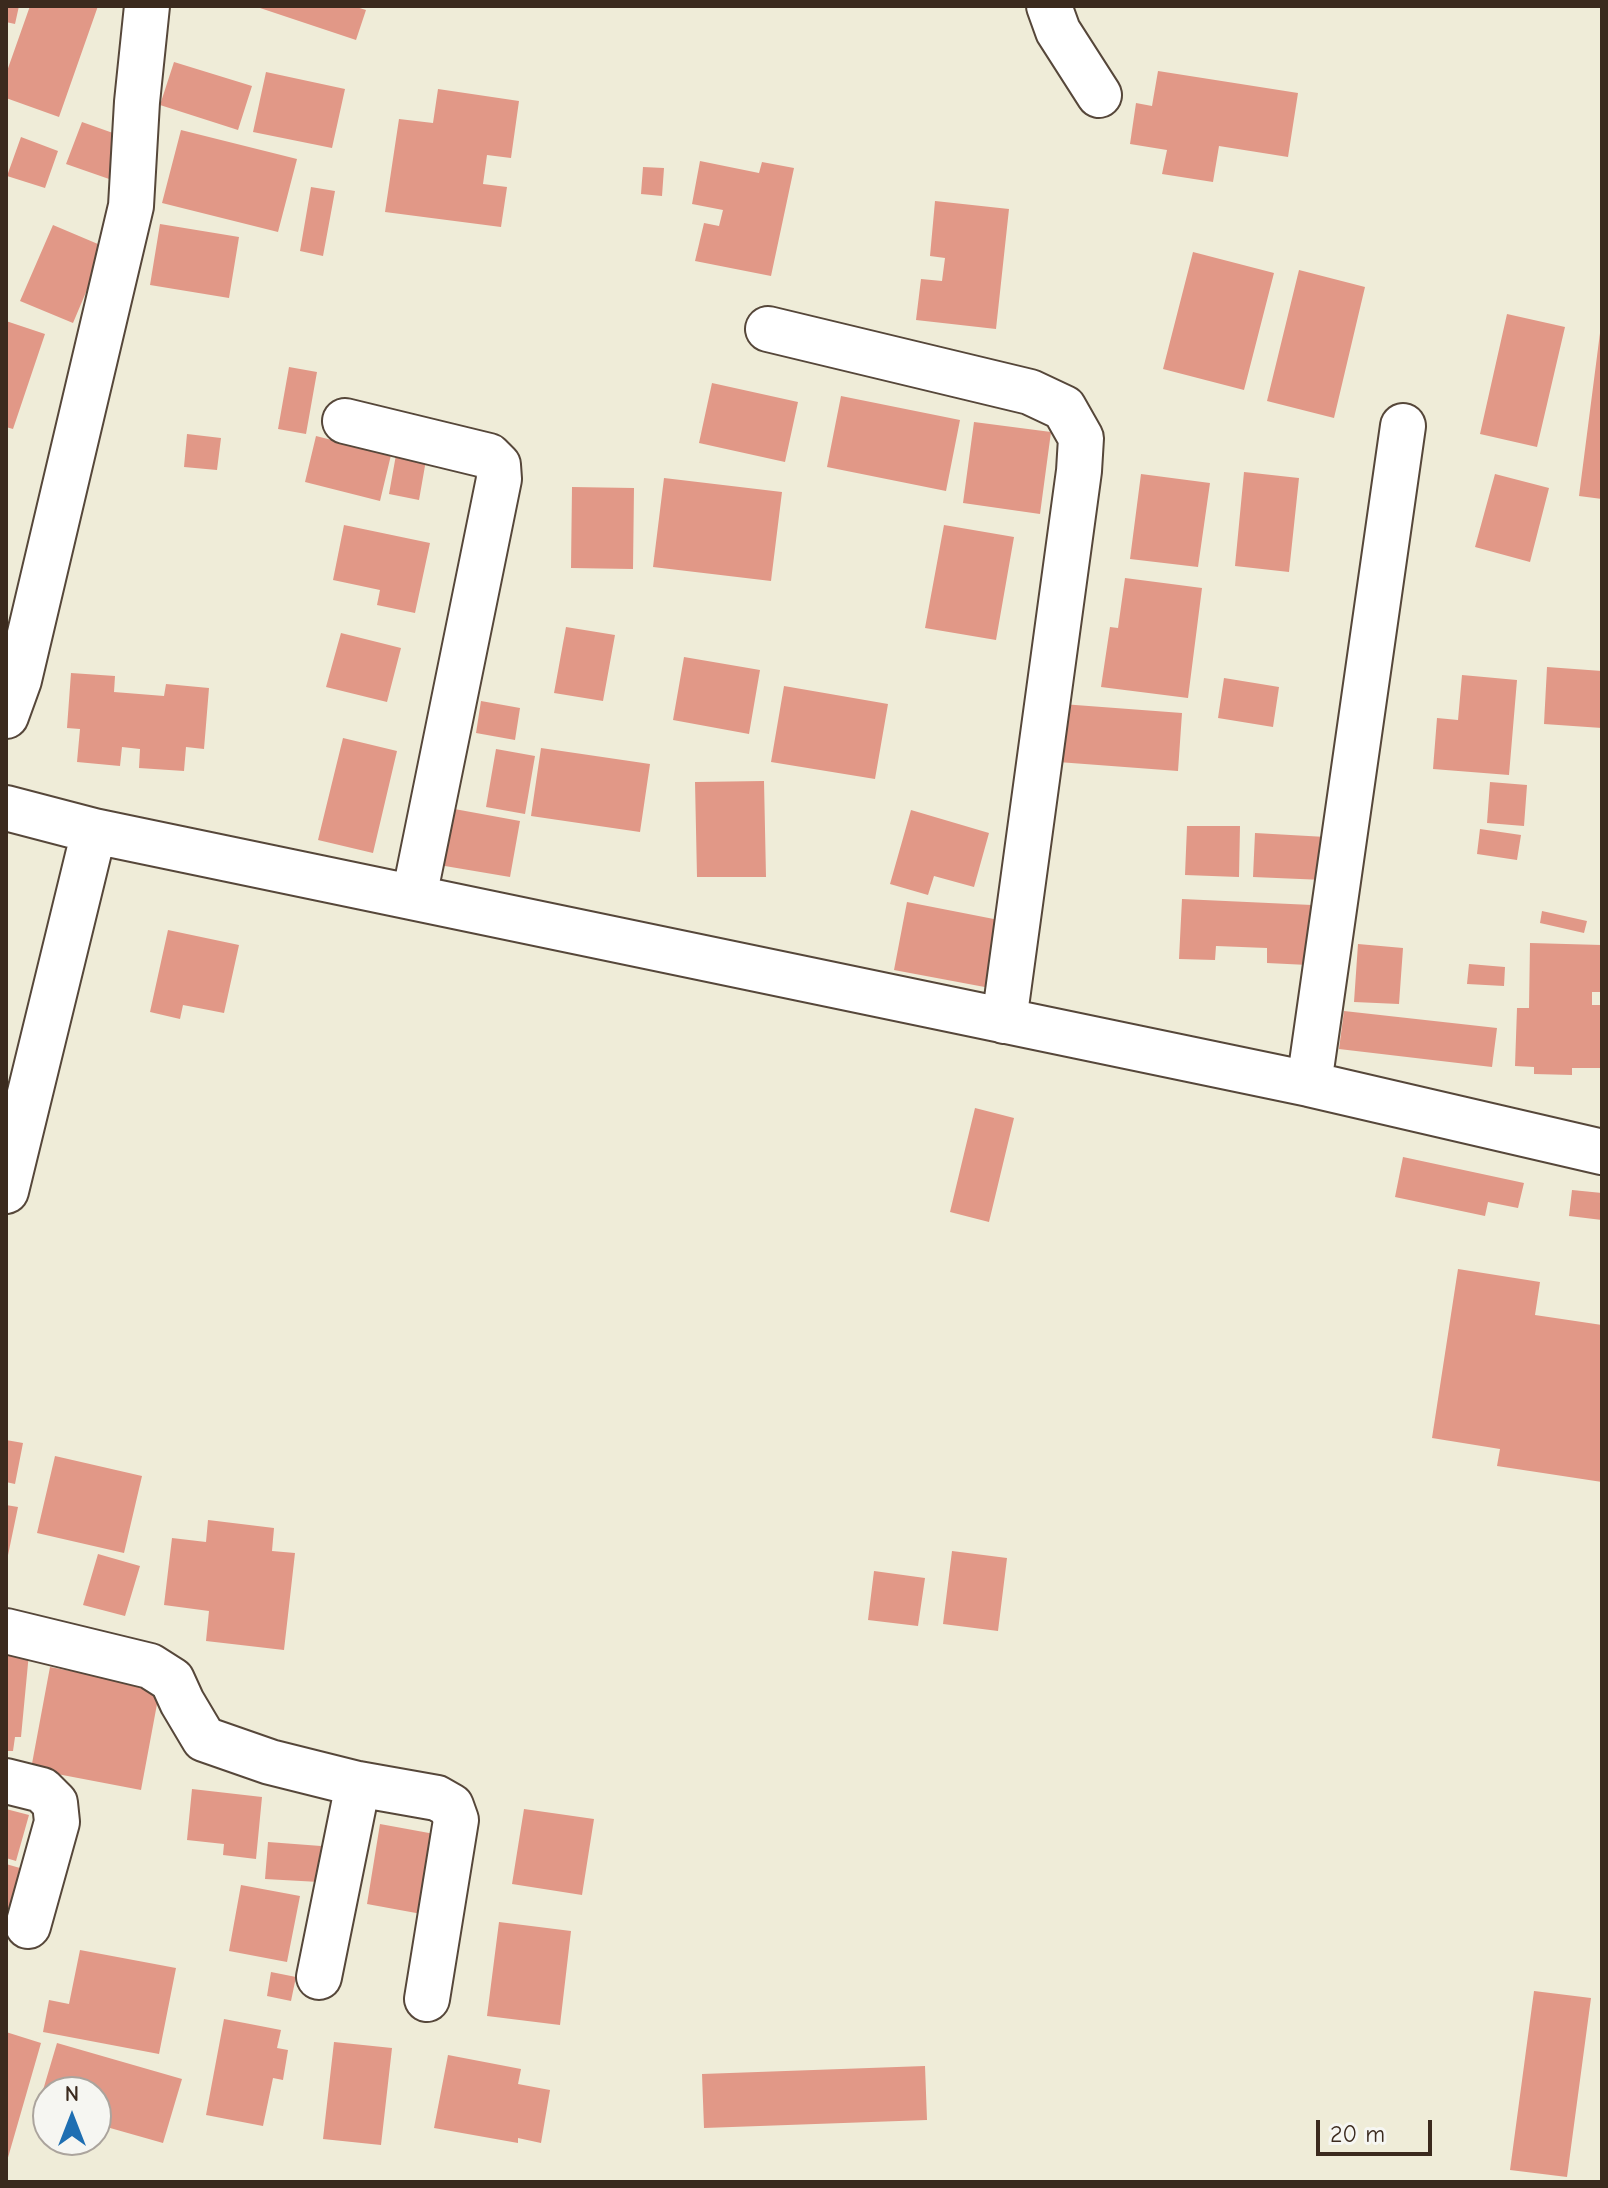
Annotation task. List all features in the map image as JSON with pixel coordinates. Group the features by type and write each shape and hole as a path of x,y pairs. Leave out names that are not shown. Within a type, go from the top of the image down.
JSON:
{"street":[{"path":"10,689 131,206 147,6"},
{"path":"1049,6 1058,31 1099,95"},
{"path":"768,329 1030,392 1064,408 1081,438 1004,1021"},
{"path":"345,421 489,456 498,465 499,479 414,897"},
{"path":"1309,1084 1403,426"},
{"path":"6,808 94,831 1309,1084 1602,1152"},
{"path":"6,1191 94,831"},
{"path":"6,1631 150,1666 172,1680 204,1739 270,1762 358,1784 437,1798 451,1806 456,1820 427,1999"},
{"path":"6,1781 42,1790 55,1803 57,1822 28,1926"},
{"path":"319,1977 358,1784"}],"building":[{"path":"6,6 19,6 15,24 6,22"},
{"path":"30,6 98,6 59,117 6,98 6,74"},
{"path":"353,6 366,10 356,40 257,7"},
{"path":"174,62 252,86 238,130 160,105"},
{"path":"1158,71 1298,93 1288,157 1219,146 1213,182 1162,174 1167,150 1130,144 1136,103 1152,106"},
{"path":"266,72 345,89 332,148 253,132"},
{"path":"438,89 519,101 511,158 487,155 483,184 507,187 501,227 385,212 399,119 433,123"},
{"path":"82,122 127,138 112,180 66,164"},
{"path":"181,130 297,159 278,232 162,203"},
{"path":"21,137 58,151 45,188 7,176"},
{"path":"700,161 759,173 762,162 794,168 771,276 695,261 704,223 719,226 723,210 692,204"},
{"path":"643,167 664,168 662,196 641,194"},
{"path":"311,187 335,191 323,256 300,251"},
{"path":"935,201 1009,209 996,329 916,320 921,279 942,281 945,258 930,256"},
{"path":"160,224 239,237 229,298 150,285"},
{"path":"53,225 105,247 73,323 20,301"},
{"path":"1193,252 1274,273 1244,390 1163,369"},
{"path":"1299,270 1365,287 1334,418 1267,401"},
{"path":"1507,314 1565,327 1537,447 1480,434"},
{"path":"6,321 45,334 13,429 6,427"},
{"path":"1602,334 1602,499 1579,496"},
{"path":"289,367 317,372 306,434 278,429"},
{"path":"712,383 798,402 785,462 699,443"},
{"path":"841,396 960,420 946,491 827,467"},
{"path":"974,422 1051,432 1040,514 963,503"},
{"path":"187,434 221,438 217,470 184,467"},
{"path":"316,436 391,455 380,501 305,482"},
{"path":"399,438 429,443 419,500 389,494"},
{"path":"1244,472 1299,478 1289,572 1235,566"},
{"path":"1141,474 1210,483 1198,567 1130,559"},
{"path":"1495,474 1549,488 1530,562 1475,547"},
{"path":"664,478 782,492 771,581 653,567"},
{"path":"572,487 634,488 633,569 571,568"},
{"path":"344,525 430,543 415,613 377,605 380,590 333,580"},
{"path":"944,525 1014,537 996,640 925,628"},
{"path":"1125,578 1202,588 1188,698 1101,687 1110,627 1118,628"},
{"path":"566,627 615,635 603,701 554,693"},
{"path":"341,633 401,648 387,702 326,687"},
{"path":"684,657 760,670 749,734 673,720"},
{"path":"1547,667 1602,671 1602,728 1544,724"},
{"path":"71,673 115,676 114,692 164,696 166,684 209,688 204,749 186,747 184,771 139,768 140,749 122,747 120,766 77,762 80,729 67,728"},
{"path":"1462,675 1517,680 1509,775 1433,769 1437,718 1458,720"},
{"path":"1224,678 1279,687 1273,727 1218,718"},
{"path":"784,686 888,704 875,779 771,762"},
{"path":"481,701 520,708 515,740 476,733"},
{"path":"1062,704 1182,713 1178,771 1058,762"},
{"path":"343,738 397,751 373,853 318,840"},
{"path":"541,748 650,764 640,832 531,816"},
{"path":"496,749 535,756 525,814 486,807"},
{"path":"764,781 766,877 697,877 695,782"},
{"path":"1490,782 1527,785 1524,826 1487,823"},
{"path":"449,808 520,821 510,877 439,865"},
{"path":"911,810 989,833 974,887 934,876 928,895 890,884"},
{"path":"1187,826 1240,826 1239,877 1185,875"},
{"path":"1480,829 1521,835 1517,860 1477,854"},
{"path":"1255,833 1326,837 1324,880 1253,877"},
{"path":"1182,899 1312,905 1308,965 1267,963 1267,948 1216,946 1215,960 1179,959"},
{"path":"907,902 1004,921 990,988 894,970"},
{"path":"1542,911 1587,921 1584,933 1540,923"},
{"path":"168,930 239,945 224,1013 183,1005 180,1019 150,1012"},
{"path":"1530,943 1602,945 1602,992 1592,992 1592,1005 1602,1005 1601,1068 1572,1068 1572,1075 1534,1074 1534,1067 1515,1066 1517,1008 1529,1008"},
{"path":"1358,944 1403,948 1399,1004 1354,1002"},
{"path":"1469,964 1505,967 1504,986 1467,984"},
{"path":"1344,1011 1497,1028 1492,1067 1339,1049"},
{"path":"975,1108 1014,1118 989,1222 950,1212"},
{"path":"1403,1157 1524,1183 1518,1208 1488,1202 1485,1216 1395,1197"},
{"path":"1572,1190 1602,1193 1602,1220 1569,1216"},
{"path":"1458,1269 1540,1282 1535,1315 1602,1325 1602,1482 1497,1466 1500,1449 1432,1438"},
{"path":"6,1440 23,1443 15,1484 6,1482"},
{"path":"55,1456 142,1476 124,1553 37,1533"},
{"path":"6,1505 18,1507 7,1560 6,1560"},
{"path":"208,1520 274,1528 272,1551 295,1553 284,1650 206,1641 209,1611 164,1605 172,1538 206,1542"},
{"path":"952,1551 1007,1558 998,1631 943,1624"},
{"path":"98,1554 140,1566 125,1616 83,1605"},
{"path":"874,1571 925,1578 918,1626 868,1620"},
{"path":"6,1650 29,1653 21,1737 15,1737 13,1751 6,1751"},
{"path":"50,1667 160,1688 141,1790 31,1769"},
{"path":"192,1789 262,1797 256,1859 223,1855 224,1844 187,1840"},
{"path":"6,1809 29,1815 16,1861 6,1858"},
{"path":"524,1809 594,1819 582,1895 512,1884"},
{"path":"380,1824 440,1835 427,1915 367,1904"},
{"path":"268,1842 321,1846 319,1882 265,1879"},
{"path":"6,1864 20,1868 7,1924 6,1923"},
{"path":"241,1885 300,1896 287,1962 229,1951"},
{"path":"499,1922 571,1931 560,2025 487,2016"},
{"path":"80,1950 176,1968 159,2054 43,2032 49,2000 69,2004"},
{"path":"271,1972 296,1977 291,2001 267,1996"},
{"path":"1534,1991 1591,1998 1567,2177 1510,2170"},
{"path":"224,2019 281,2030 277,2048 288,2050 283,2080 273,2078 263,2126 206,2115"},
{"path":"6,2032 41,2043 7,2161 6,2161"},
{"path":"334,2042 392,2048 381,2145 323,2139"},
{"path":"57,2043 182,2079 163,2143 112,2129 112,2076 47,2076"},
{"path":"448,2055 521,2069 518,2084 550,2090 541,2143 518,2138 518,2143 434,2128"},
{"path":"925,2066 927,2120 704,2128 702,2074"}]}
